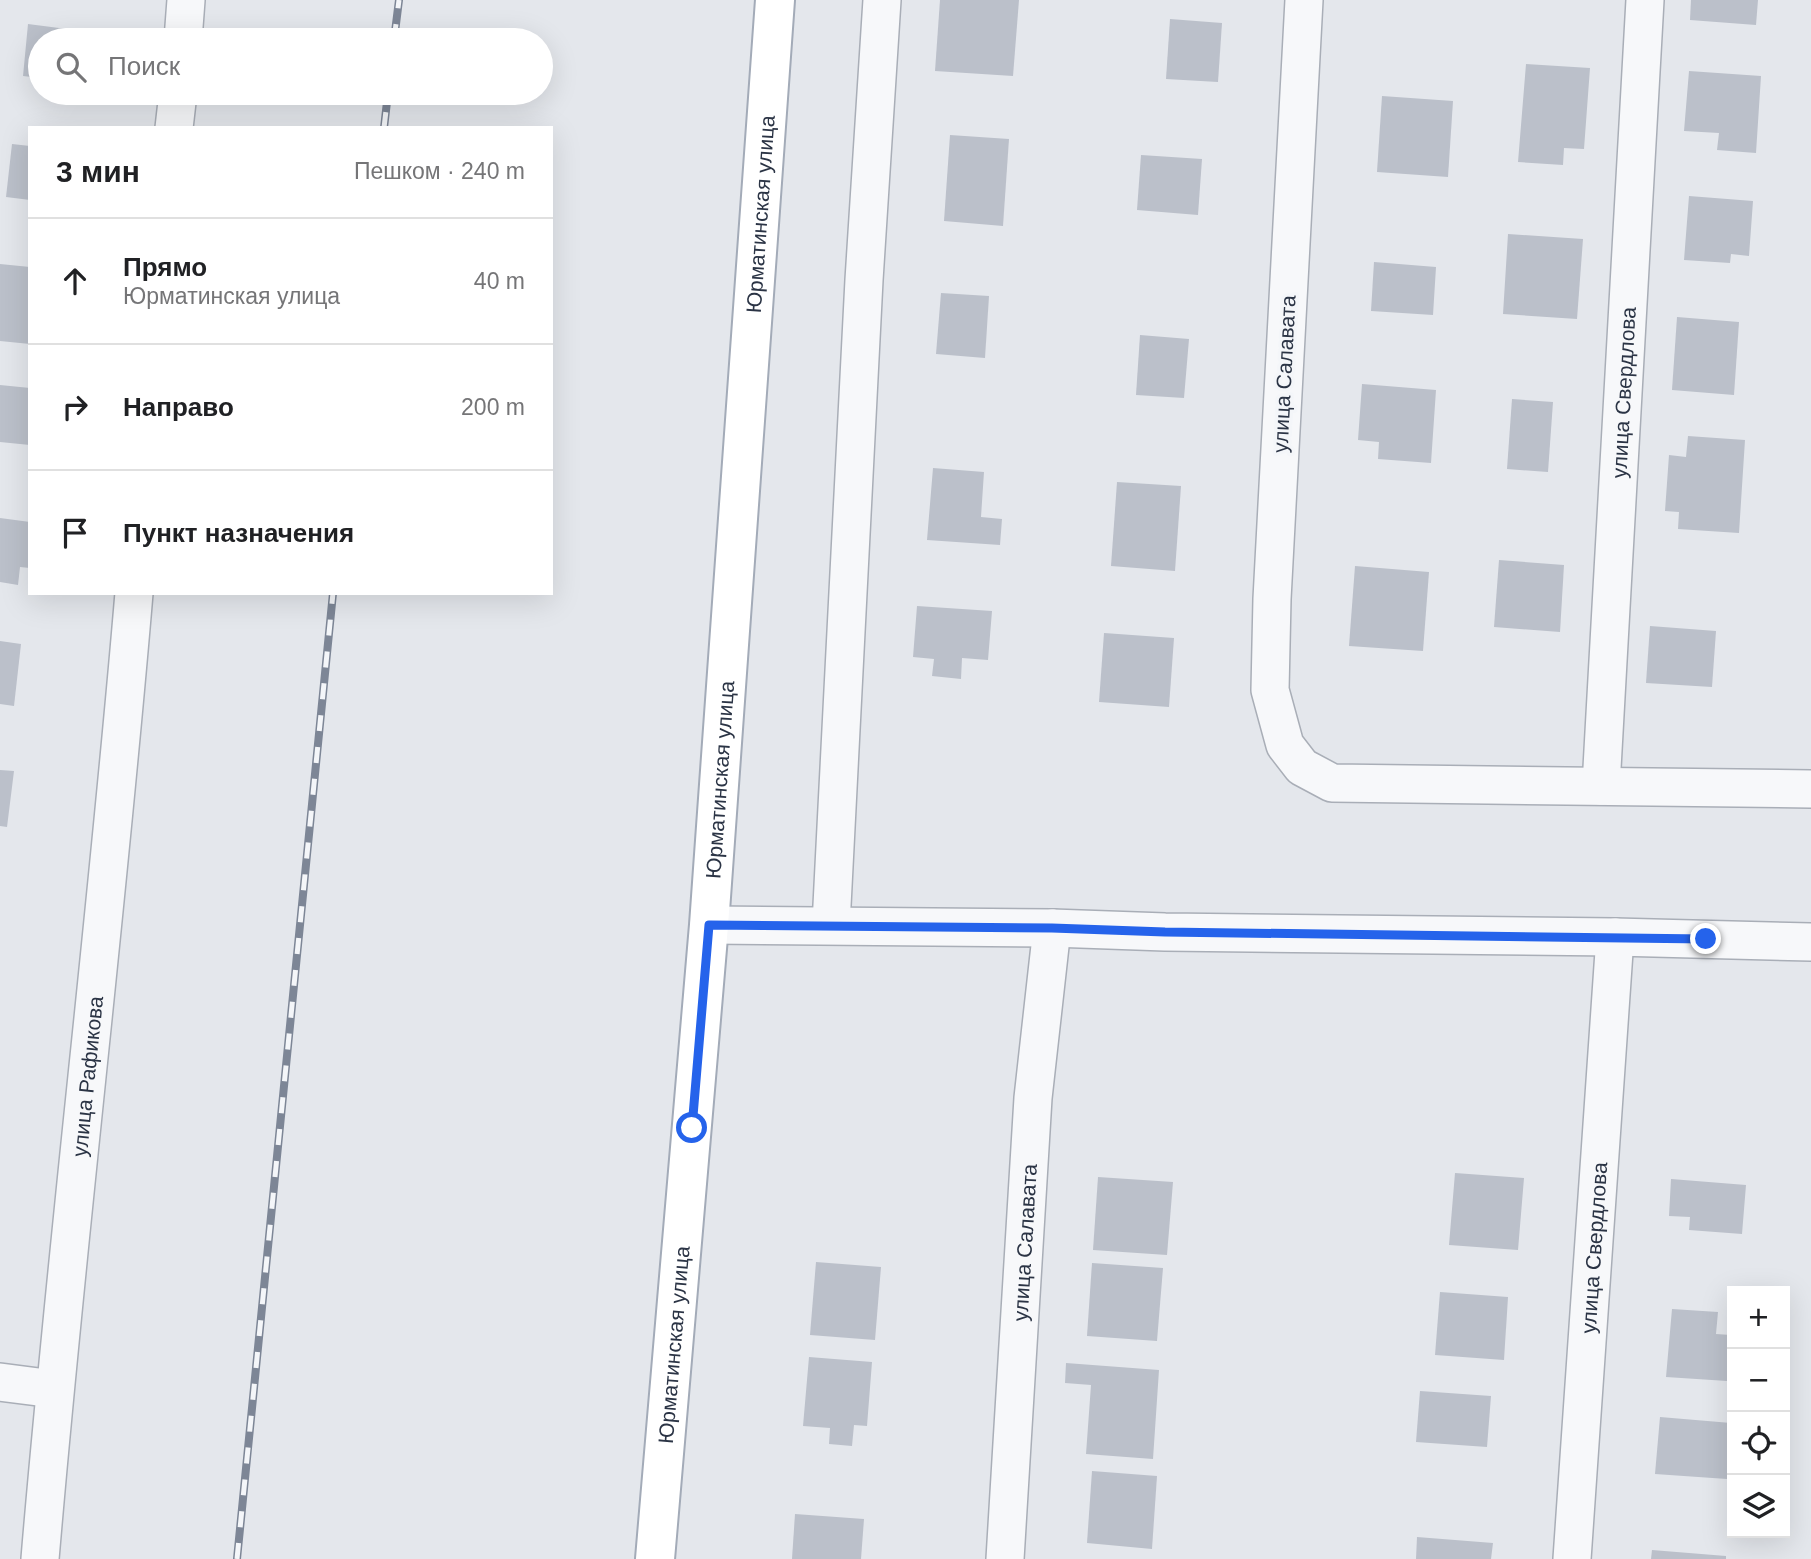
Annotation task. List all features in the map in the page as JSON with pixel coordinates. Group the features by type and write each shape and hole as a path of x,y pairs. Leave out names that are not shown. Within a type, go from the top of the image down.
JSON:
{"main road":[{"name":"Юрматинская улица","path":"655,1559 709,925 775,0"}],"street":[{"path":"184,28 186,0"},
{"path":"831,925 864,279 882,0"},
{"name":"улица Салавата","path":"1304,0 1272,599 1270,690 1285,745 1302,767 1332,783 1601,786"},
{"name":"улица Свердлова","path":"1601,786 1645,0"},
{"path":"174,126 177,105"},
{"name":"улица Рафикова","path":"40,1559 54,1389 81,1142 134,595"},
{"path":"1601,786 1811,789"},
{"path":"709,925 1052,928 1811,942"},
{"name":"улица Салавата","path":"1005,1559 1033,1098 1052,928"},
{"name":"улица Свердлова","path":"1572,1559 1615,937"},
{"path":"0,1382 54,1389"}],"building":[{"path":"940,0 1019,0 1013,76 935,71"},
{"path":"1691,0 1758,0 1756,25 1690,20"},
{"path":"1170,19 1222,23 1218,82 1166,79"},
{"path":"28,24 59,28 28,28 28,77 23,76"},
{"path":"1526,64 1590,68 1584,149 1564,148 1563,165 1518,162"},
{"path":"1689,71 1761,76 1756,153 1717,150 1719,133 1684,131"},
{"path":"1382,96 1453,101 1448,177 1377,172"},
{"path":"950,135 1009,139 1003,226 944,221"},
{"path":"12,144 28,146 28,200 6,197"},
{"path":"1141,155 1202,159 1198,215 1137,210"},
{"path":"1689,196 1753,201 1749,256 1731,254 1730,263 1684,260"},
{"path":"1508,234 1583,239 1577,319 1503,314"},
{"path":"1374,262 1436,267 1433,315 1371,311"},
{"path":"0,264 28,267 28,344 0,341"},
{"path":"941,293 989,296 985,358 936,354"},
{"path":"1677,317 1739,322 1734,395 1672,390"},
{"path":"1140,335 1189,339 1184,398 1136,395"},
{"path":"1362,384 1436,390 1431,463 1378,459 1379,442 1358,440"},
{"path":"0,385 28,388 28,445 0,442"},
{"path":"1512,399 1553,402 1548,472 1507,469"},
{"path":"1688,436 1745,440 1739,533 1678,529 1679,512 1665,511 1669,455 1686,457"},
{"path":"933,468 984,472 981,517 1002,519 1000,545 927,540"},
{"path":"1117,482 1181,486 1175,571 1111,566"},
{"path":"0,518 28,522 28,568 20,567 18,585 0,582"},
{"path":"1499,560 1564,565 1560,632 1494,627"},
{"path":"1355,566 1429,572 1423,651 1349,646"},
{"path":"917,606 992,611 988,660 962,658 961,679 932,676 934,659 913,657"},
{"path":"1650,626 1716,631 1712,687 1646,683"},
{"path":"1104,633 1174,638 1169,707 1099,702"},
{"path":"0,641 21,644 14,706 0,704"},
{"path":"0,770 14,771 7,827 0,826"},
{"path":"1455,1173 1524,1178 1518,1250 1449,1245"},
{"path":"1098,1177 1173,1182 1167,1255 1093,1250"},
{"path":"1671,1179 1746,1185 1742,1234 1689,1230 1690,1217 1669,1216"},
{"path":"816,1262 881,1267 875,1340 810,1335"},
{"path":"1092,1263 1163,1268 1157,1341 1087,1336"},
{"path":"1440,1292 1508,1297 1504,1360 1435,1355"},
{"path":"1672,1309 1718,1312 1716,1334 1727,1335 1727,1381 1666,1377"},
{"path":"809,1357 872,1362 867,1426 854,1425 852,1446 829,1444 830,1428 803,1426"},
{"path":"1066,1363 1159,1370 1153,1459 1086,1454 1091,1385 1065,1383"},
{"path":"1420,1391 1491,1396 1487,1447 1416,1442"},
{"path":"1660,1417 1727,1423 1727,1479 1655,1474"},
{"path":"1092,1471 1157,1476 1152,1549 1087,1543"},
{"path":"795,1514 864,1519 861,1559 792,1559"},
{"path":"1417,1537 1493,1543 1491,1559 1416,1559"},
{"path":"1652,1550 1726,1556 1726,1559 1651,1559"}],"railway":[{"path":"396,28 399,0"},
{"path":"384,126 387,105"},
{"path":"237,1559 333,595"}],"route":[{"path":"692,1128 709,925 1706,939"}]}
